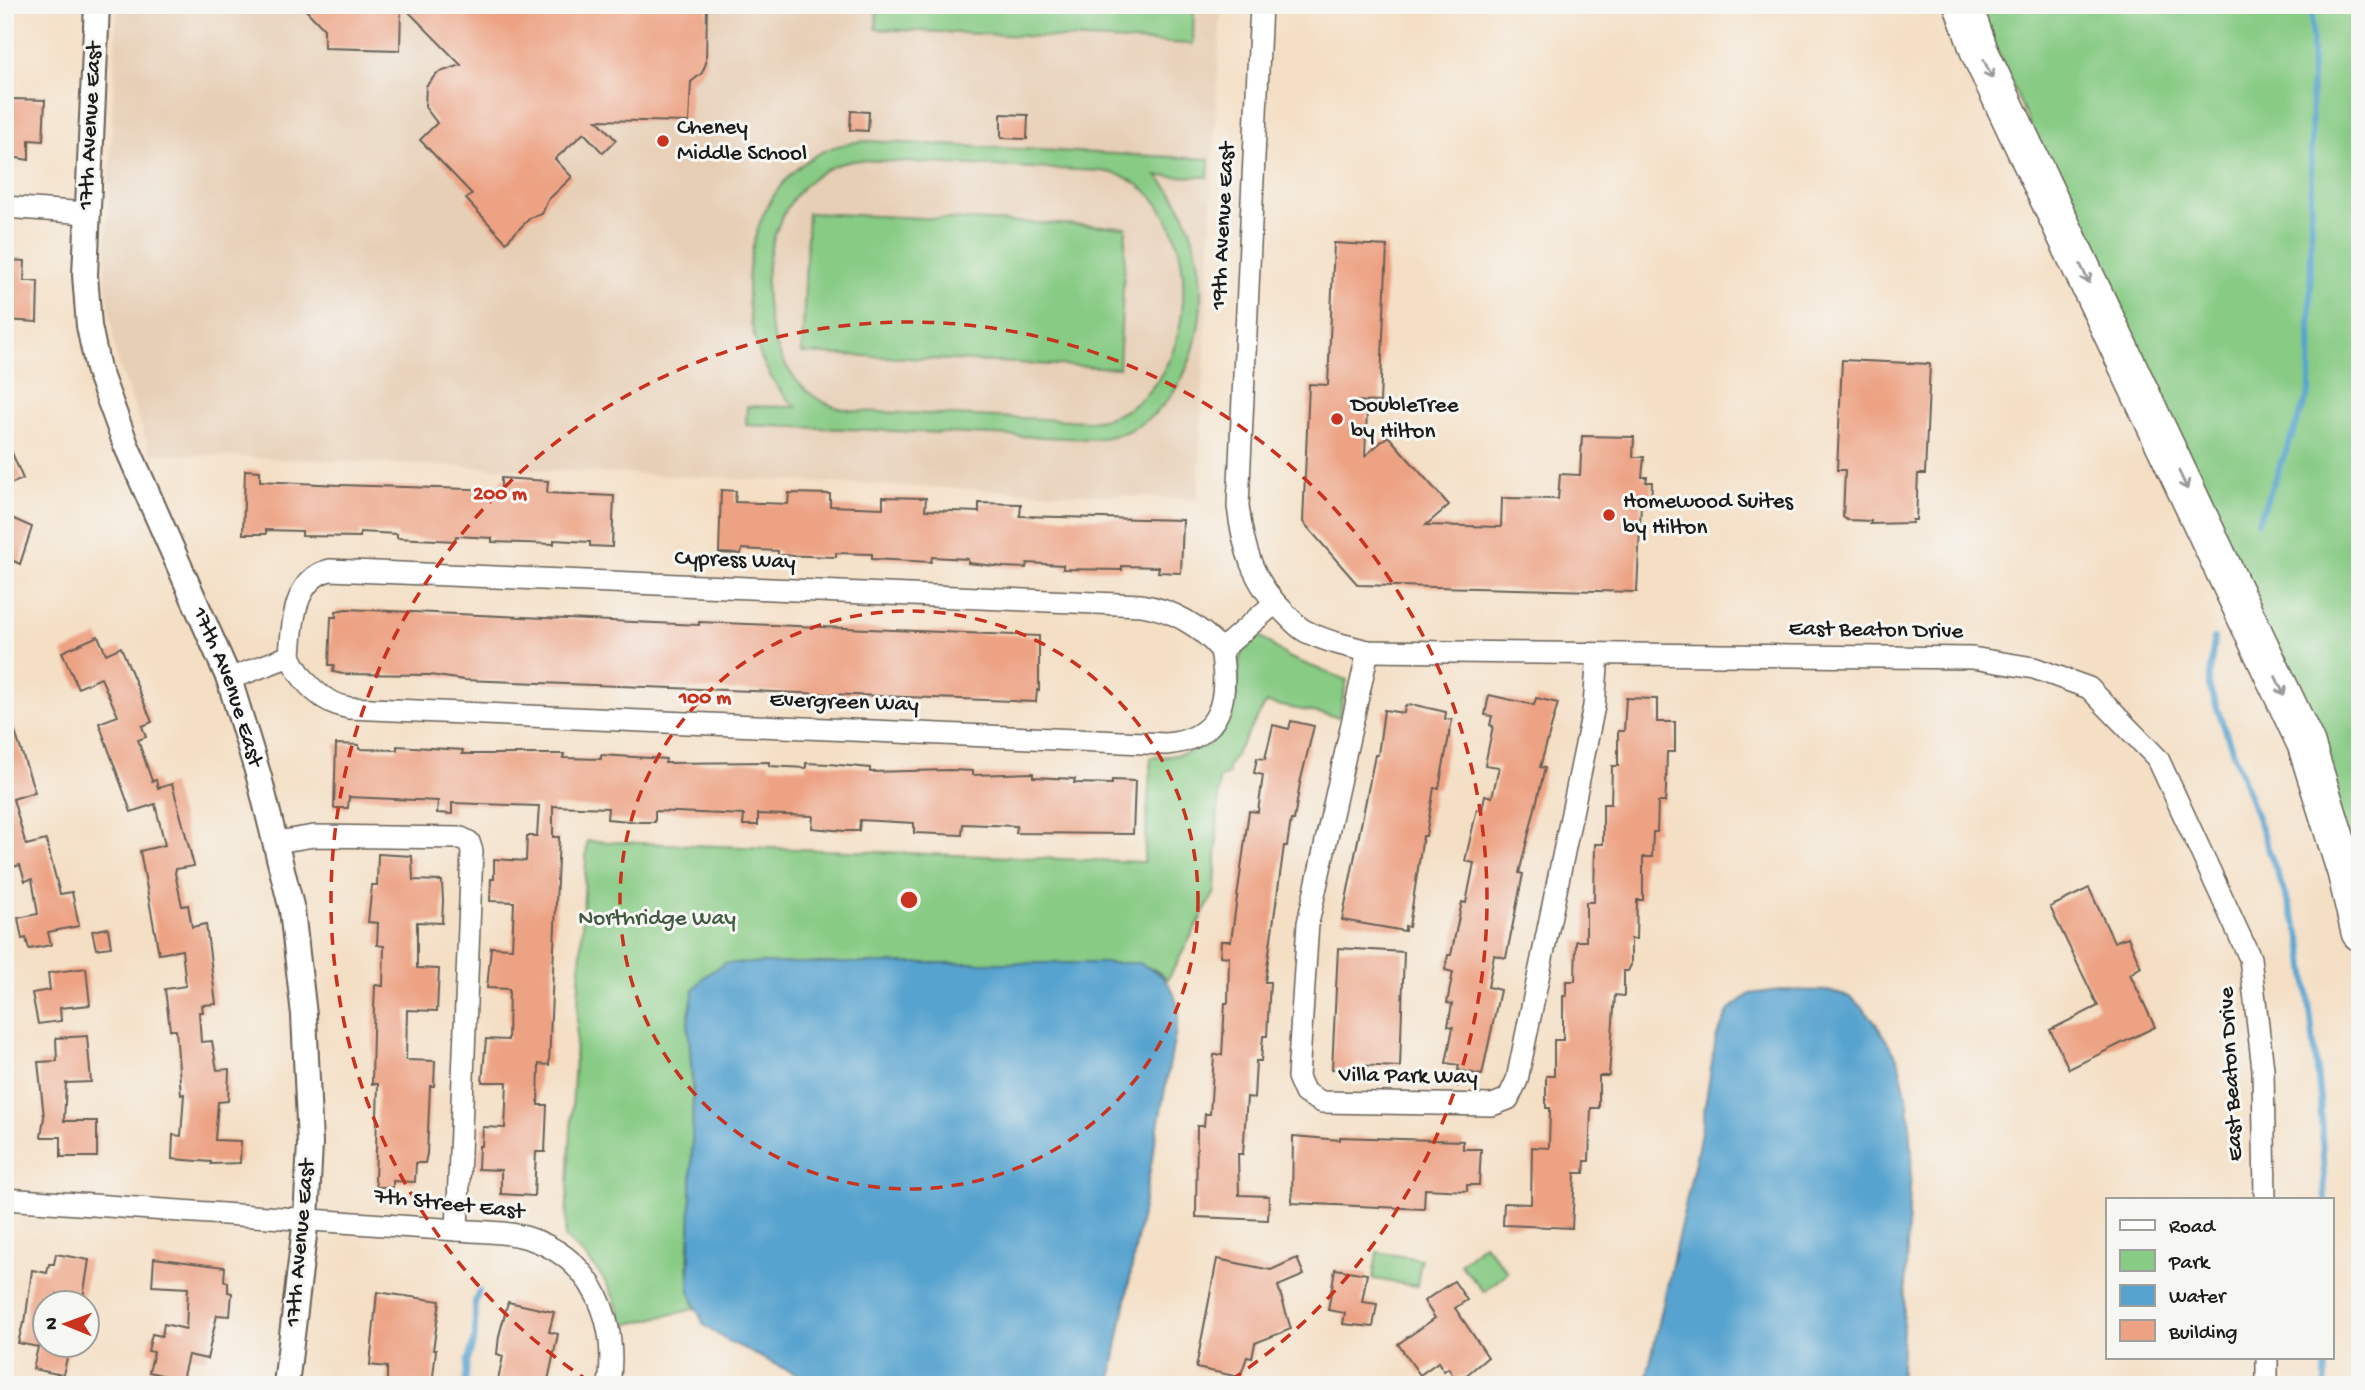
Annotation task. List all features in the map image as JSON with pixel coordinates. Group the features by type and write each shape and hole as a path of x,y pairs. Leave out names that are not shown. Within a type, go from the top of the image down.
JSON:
{"highway":[{"path":"1963,5 1980,53 2306,744 2346,872 2360,932"}],"street":[{"name":"17th Avenue East","path":"97,5 85,275 89,326 98,369 126,445 229,679 277,842 292,910 304,1015 309,1100 306,1219 286,1385"},
{"name":"19th Avenue East","path":"1239,449 1261,5"},
{"path":"5,208 87,213"},
{"name":"East Beaton Drive","path":"1239,449 1238,506 1242,542 1253,572 1275,603 1302,630 1333,643 1368,651 1972,658 2034,667 2089,688 2158,759 2250,958 2263,1069 2265,1198"},
{"name":"Cypress Way","path":"290,656 292,626 306,582 317,573 330,570 1141,605 1178,615 1211,638 1221,650"},
{"path":"1221,650 1275,603"},
{"name":"Evergreen Way","path":"290,656 298,675 317,694 331,704 349,708 1166,744 1186,742 1200,736 1217,717 1226,679 1221,650"},
{"name":"Villa Park Way","path":"1368,651 1308,923 1298,1077 1305,1093 1322,1102 1492,1105 1507,1099 1517,1080 1594,706 1598,654"},
{"path":"229,679 290,656"},
{"path":"277,842 314,836 461,838 469,842 472,850 457,1230"},
{"name":"7th Street East","path":"5,1199 525,1237 551,1247 577,1265 597,1293 608,1318 613,1355 609,1385"},
{"path":"2267,1358 2267,1385"}],"shaded area":[{"name":"Cheney Middle School","path":"117,5 1221,5 1198,499 151,453 116,356 105,276"}],"green space":[{"path":"877,5 1194,5 1193,44 876,29"},
{"path":"1977,5 2360,5 2360,875"},
{"path":"867,141 1209,159 1208,177 1157,176 1181,208 1195,247 1201,289 1198,332 1185,372 1163,406 1132,429 1091,439 746,425 747,406 796,407 770,375 754,335 748,292 752,249 767,208 791,175 824,151","holes":["860,160 1101,171 1139,185 1165,215 1180,254 1183,298 1176,341 1158,380 1129,408 1090,421 856,411 816,397 788,369 771,329 766,285 773,241 791,202 820,173"]},
{"path":"808,213 1126,227 1119,368 802,353"},
{"name":"Northridge Way","path":"1256,633 1288,657 1347,680 1339,717 1266,703 1228,767 1228,774 1219,779 1215,892 1168,979 1154,969 688,1021 694,1182 688,1262 695,1309 624,1325 614,1298 602,1277 565,1238 587,841 1144,862 1151,757 1194,750 1217,736 1232,712 1239,662 1244,647"},
{"path":"1484,1244 1508,1272 1484,1292 1460,1264"},
{"path":"1377,1252 1421,1259 1417,1286 1373,1279"}],"water":[{"path":"725,963 1138,963 1162,976 1175,996 1179,1014 1110,1385 817,1385 724,1339 704,1325 689,1291 693,1091 688,1021 694,989 705,976"},
{"path":"1780,990 1829,991 1852,998 1873,1019 1898,1059 1908,1102 1912,1151 1900,1385 1645,1385 1699,1143 1716,1038 1729,1010 1750,994"}],"building":[{"path":"301,5 401,5 400,50 324,48 324,29"},
{"path":"402,5 707,5 706,63 702,73 691,82 689,122 597,120 616,140 603,153 584,133 555,159 572,177 548,200 542,214 530,218 506,242 466,199 472,194 420,140 437,123 425,107 426,86 437,73 461,65"},
{"path":"12,99 45,100 43,141 29,140 29,160 5,156 5,135 11,136"},
{"path":"851,111 869,112 868,131 850,130"},
{"path":"1001,114 1028,115 1027,139 1001,138"},
{"path":"1334,243 1387,246 1380,402 1357,401 1367,412 1365,456 1388,436 1449,505 1426,525 1501,527 1502,498 1558,499 1560,474 1580,475 1582,436 1634,437 1633,457 1644,457 1642,477 1647,477 1646,482 1652,482 1651,505 1641,504 1637,592 1358,585 1303,522 1309,384 1328,385"},
{"path":"5,260 25,261 24,281 38,281 37,322 5,320"},
{"path":"1842,360 1930,364 1925,474 1918,474 1916,520 1912,520 1912,523 1870,524 1871,521 1847,520 1843,517 1845,470 1837,470"},
{"path":"5,436 23,479 5,486"},
{"path":"245,470 260,471 260,481 339,485 501,490 501,478 548,481 547,493 614,496 612,547 590,546 590,542 554,540 554,544 492,542 492,538 456,536 455,541 397,538 397,534 360,532 360,537 302,536 302,531 266,530 266,534 243,534"},
{"path":"721,490 736,491 735,502 788,504 789,493 830,494 830,506 883,508 883,497 926,498 925,510 979,512 979,503 1021,504 1020,516 1183,520 1181,573 1158,572 1159,567 1122,566 1122,570 1063,569 1063,565 1027,563 1026,568 968,563 968,559 932,557 931,562 872,559 872,554 836,553 836,557 778,555 778,551 742,549 741,554 719,553"},
{"path":"5,515 32,527 20,564 5,557"},
{"path":"346,609 699,625 699,622 1039,636 1039,691 1037,690 1036,702 464,680 430,675 343,674 333,672 334,665 329,665 331,617 336,617 336,611"},
{"path":"98,636 106,654 121,647 152,722 142,726 146,737 138,740 152,781 156,780 158,788 172,784 177,802 194,866 176,869 175,873 182,906 188,905 192,927 206,924 216,1004 202,1005 203,1012 199,1012 201,1042 212,1041 217,1070 229,1069 228,1101 218,1102 215,1140 241,1141 240,1163 211,1164 172,1159 173,1135 181,1136 184,1094 181,1095 176,1030 170,1030 165,989 186,986 182,950 159,954 140,851 165,845 155,804 131,812 99,723 118,716 101,678 78,688 62,652"},
{"path":"1489,695 1534,705 1536,698 1558,703 1540,767 1545,768 1519,873 1523,874 1506,958 1494,955 1488,987 1500,990 1482,1075 1458,1070 1459,1065 1446,1063 1453,1027 1448,1026 1452,1004 1447,1003 1453,972 1445,970 1448,955 1451,955 1462,902 1466,903 1474,863 1465,861 1477,809 1482,810 1485,795 1492,797 1499,767 1485,765 1493,726 1490,725 1492,716 1485,715"},
{"path":"1626,698 1657,699 1657,722 1675,722 1675,752 1667,752 1665,802 1658,802 1657,832 1653,832 1652,857 1643,857 1643,900 1637,900 1636,939 1631,939 1631,965 1628,971 1624,971 1624,996 1615,995 1609,1076 1599,1076 1599,1108 1591,1108 1589,1161 1585,1161 1584,1173 1575,1173 1572,1228 1503,1225 1504,1203 1531,1204 1532,1147 1549,1148 1550,1108 1546,1108 1546,1076 1554,1076 1554,1040 1563,1040 1563,996 1566,996 1566,981 1575,981 1576,941 1586,941 1586,902 1594,902 1595,844 1603,844 1603,804 1611,804 1612,766 1618,766 1618,731 1624,731"},
{"path":"1415,705 1446,712 1445,719 1452,720 1439,788 1434,788 1426,836 1423,836 1409,927 1405,926 1405,931 1342,920 1375,755 1378,755 1384,710 1404,713 1405,706"},
{"path":"5,711 8,711 35,792 13,799 26,845 46,840 60,894 72,892 79,926 48,932 51,945 29,949 26,938 22,939 18,918 38,914 32,879 25,881 20,865 5,869"},
{"path":"1291,721 1314,726 1294,820 1291,820 1287,846 1284,846 1265,982 1270,982 1267,1036 1263,1036 1261,1061 1256,1061 1254,1098 1247,1097 1243,1154 1238,1154 1239,1195 1269,1196 1268,1220 1196,1217 1197,1126 1204,1126 1205,1114 1210,1114 1214,1055 1222,1055 1225,1003 1228,1003 1229,957 1220,956 1221,941 1231,941 1249,811 1258,812 1263,775 1254,773 1257,758 1265,759 1273,725 1289,729"},
{"path":"336,744 359,745 359,749 397,750 397,746 463,750 462,754 564,754 563,758 601,759 601,755 666,759 665,763 769,762 769,766 806,768 806,763 829,764 870,768 870,772 950,770 973,771 973,775 1033,773 1033,777 1075,779 1074,783 1112,784 1112,780 1135,781 1133,834 1016,833 1017,826 963,824 962,835 914,833 914,823 860,820 859,831 845,831 812,828 813,816 758,814 758,825 743,825 744,815 655,811 655,822 640,822 607,819 608,808 553,806 553,837 559,837 549,1065 539,1064 538,1105 547,1105 545,1152 536,1152 534,1196 501,1194 501,1170 478,1169 479,1146 482,1146 483,1127 505,1128 507,1082 482,1082 486,1039 508,1040 509,989 487,988 491,947 512,948 514,902 490,901 491,879 494,879 494,859 526,861 527,836 537,836 539,806 452,803 452,814 437,813 438,801 349,797 348,808 334,808"},
{"path":"378,854 412,856 413,880 442,881 443,901 442,923 417,922 417,968 439,969 437,1011 407,1010 406,1060 435,1061 434,1086 430,1086 427,1154 425,1163 416,1163 415,1182 393,1181 393,1187 377,1187 375,1180 378,1084 372,1084 373,1032 375,985 383,986 384,946 377,945 378,923 368,922 372,885 377,885"},
{"path":"2089,888 2114,942 2128,937 2141,967 2130,974 2155,1027 2069,1069 2050,1030 2098,1006 2050,907"},
{"path":"108,928 111,947 96,949 92,931"},
{"path":"1338,948 1404,952 1400,1067 1355,1065 1354,1070 1332,1069"},
{"path":"86,968 90,1005 60,1008 61,1021 38,1024 32,993 50,990 48,973"},
{"path":"87,1036 91,1082 66,1083 64,1121 97,1121 97,1157 61,1157 61,1137 41,1137 44,1117 38,1062 57,1061 56,1038"},
{"path":"1293,1136 1340,1140 1340,1137 1463,1141 1463,1149 1481,1149 1479,1185 1467,1185 1467,1191 1425,1189 1424,1209 1292,1203"},
{"path":"56,1254 89,1260 85,1288 32,1288 32,1346 18,1343 25,1323 32,1270 47,1273 49,1264 54,1264"},
{"path":"154,1258 225,1267 224,1281 228,1282 228,1292 232,1293 230,1316 217,1315 207,1359 188,1355 182,1380 149,1372 154,1352 148,1351 152,1334 162,1336 164,1324 186,1329 188,1288 152,1286"},
{"path":"1297,1258 1304,1275 1278,1286 1291,1329 1255,1343 1252,1358 1247,1357 1240,1377 1196,1368 1217,1259 1271,1270"},
{"path":"1335,1269 1367,1274 1362,1302 1377,1304 1373,1327 1343,1324 1345,1313 1328,1310"},
{"path":"1454,1281 1467,1300 1455,1308 1488,1357 1463,1378 1461,1376 1456,1380 1448,1368 1444,1371 1438,1362 1420,1375 1398,1344 1435,1318 1424,1301"},
{"path":"377,1292 440,1301 433,1350 436,1350 432,1385 387,1385 387,1367 370,1365"},
{"path":"508,1302 554,1312 549,1332 558,1334 547,1385 497,1385 503,1356 497,1354 499,1336"},
{"path":"36,1358 67,1358 63,1375 33,1369"}],"waterway":[{"path":"2258,522 2310,390 2312,5"},
{"path":"2214,638 2209,686 2302,941 2320,1097 2325,1198"},
{"path":"465,1385 467,1363 475,1337 475,1302 479,1291"},
{"path":"2325,1358 2325,1385"}],"place":[{"name":"Cheney Middle School","path":"663,141"},
{"name":"DoubleTree by Hilton","path":"1337,419"},
{"name":"Homewood Suites by Hilton","path":"1609,515"}]}
